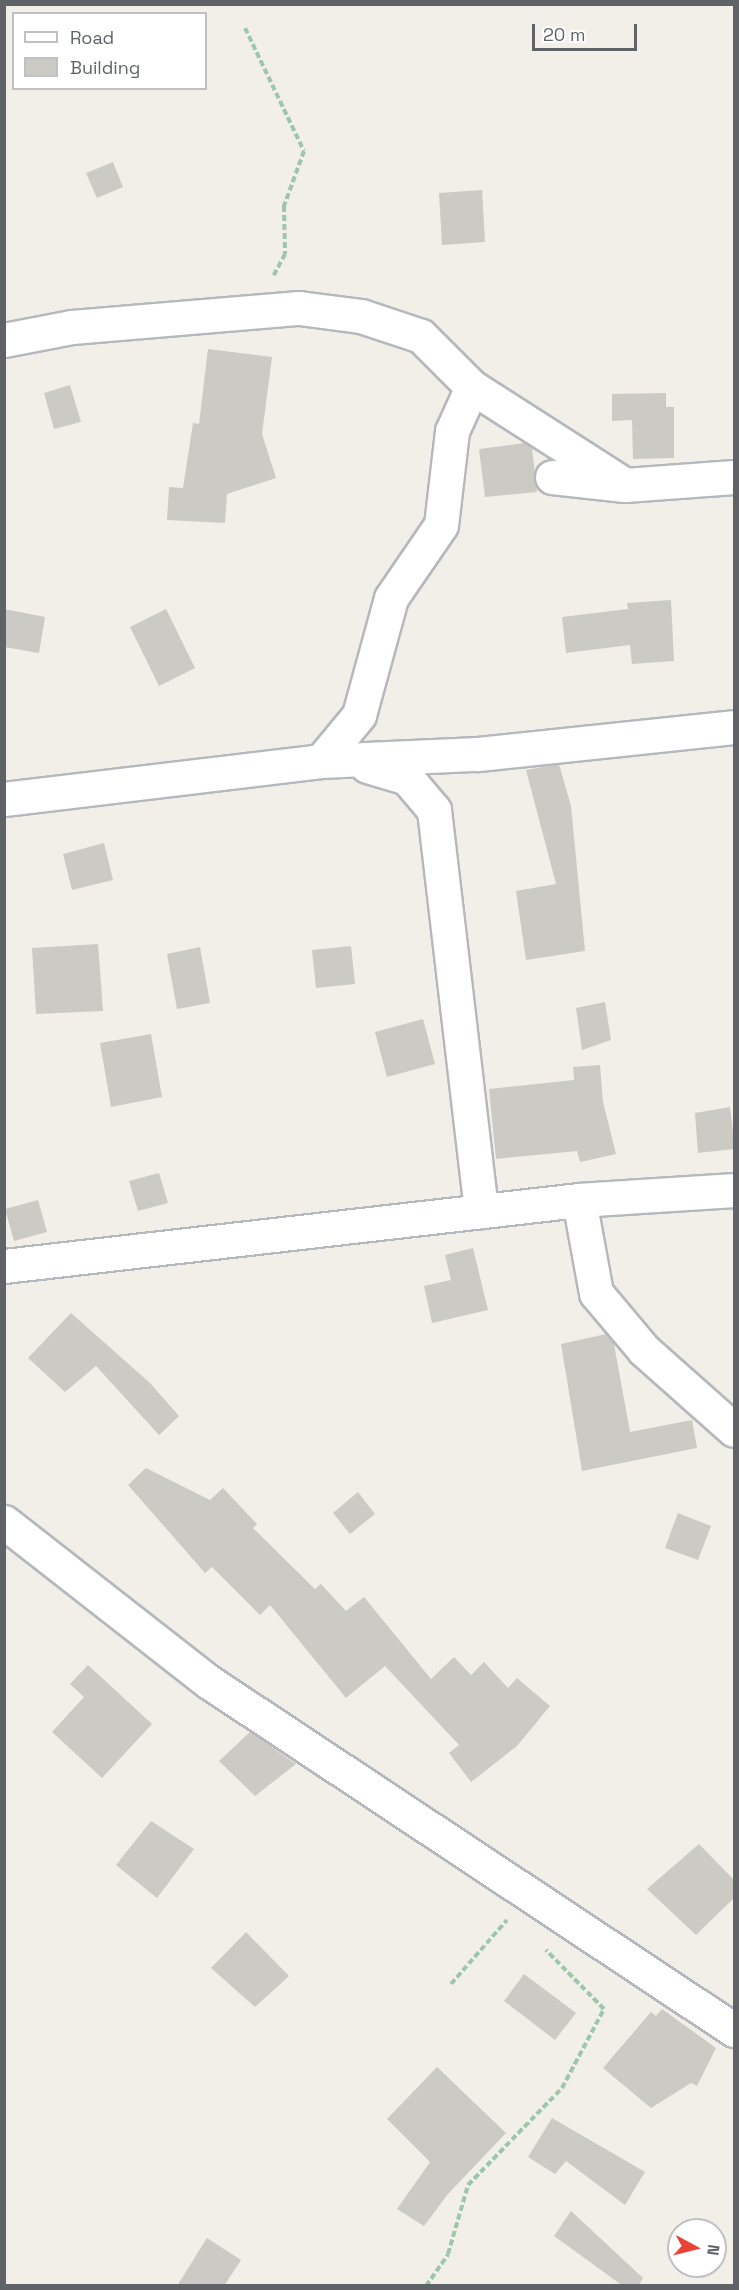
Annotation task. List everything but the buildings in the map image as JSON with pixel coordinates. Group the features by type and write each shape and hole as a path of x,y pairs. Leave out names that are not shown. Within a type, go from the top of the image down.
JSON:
{"street":[{"path":"4,340 72,327 299,308 361,316 421,336 472,387 625,485"},
{"path":"333,761 359,715 391,598 441,525 452,430 472,387"},
{"path":"552,477 625,485 735,477"},
{"path":"4,799 333,761 478,754 735,727"},
{"path":"333,761 407,778 434,810 481,1211"},
{"path":"4,1266 579,1200 735,1190"},
{"path":"579,1200 596,1293 644,1350 735,1430"},
{"path":"4,1522 209,1682 735,2030"}],"path":[{"path":"245,28 304,151 284,207 285,254 254,313"},
{"path":"451,1984 511,1915 539,1902"},
{"path":"426,2286 448,2254 468,2185 562,2088 604,2008 537,1940"}]}
